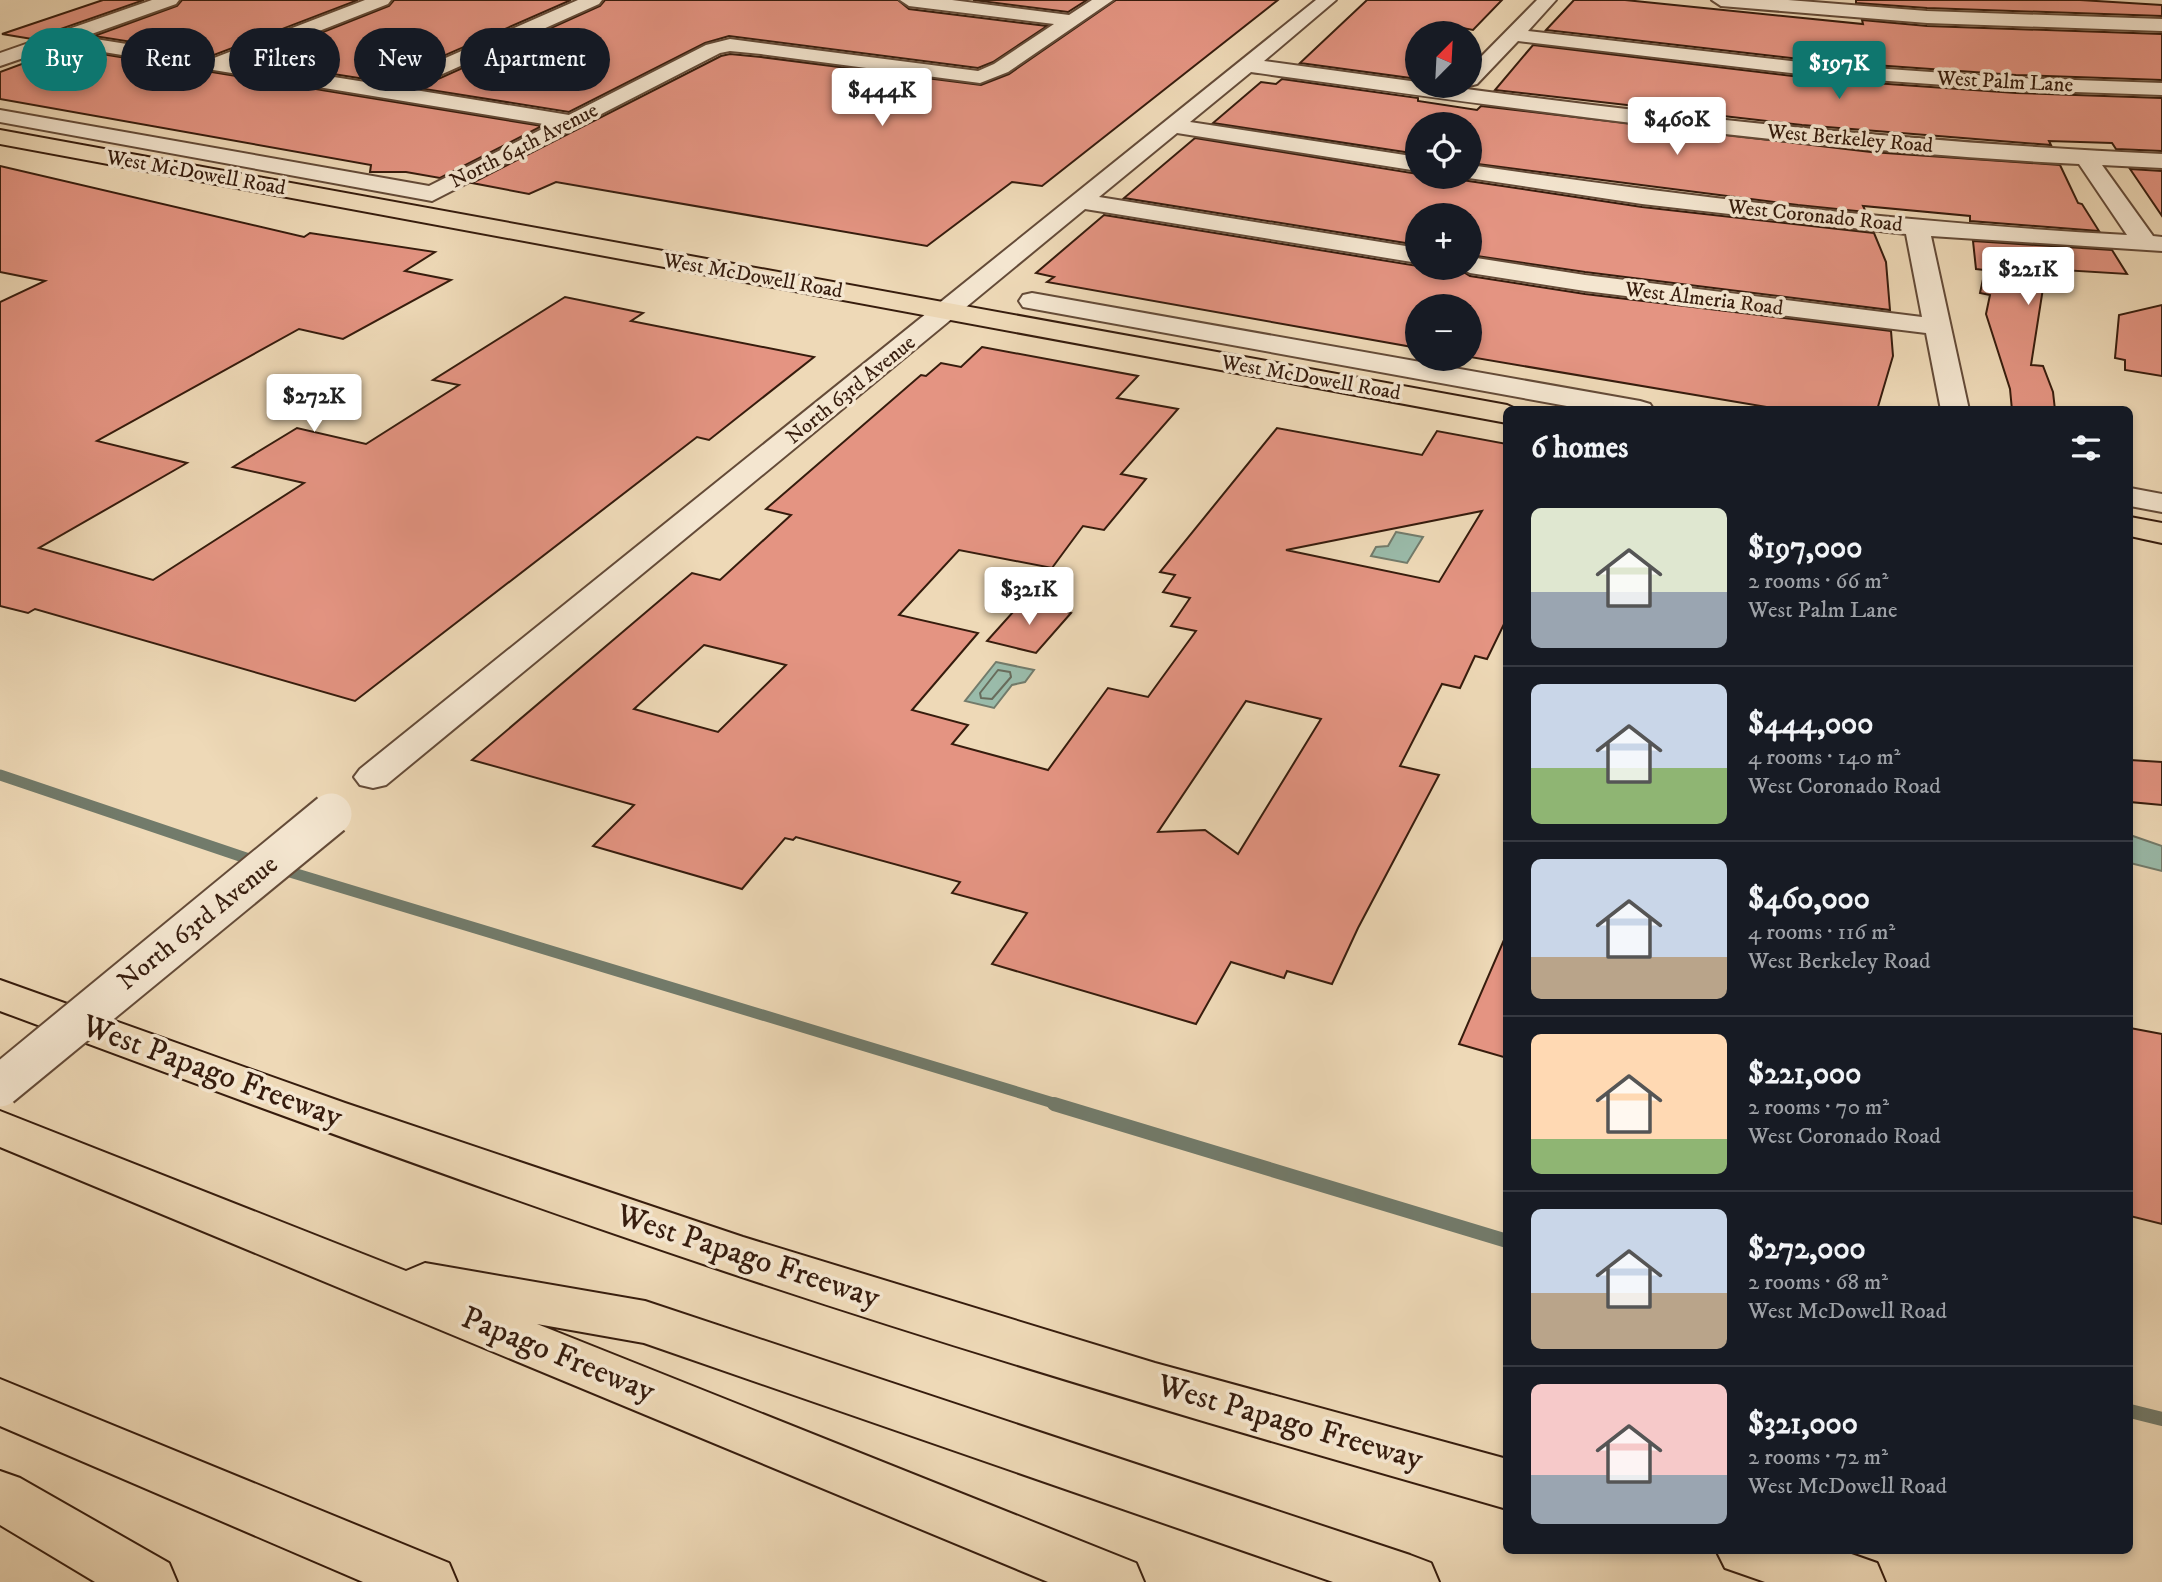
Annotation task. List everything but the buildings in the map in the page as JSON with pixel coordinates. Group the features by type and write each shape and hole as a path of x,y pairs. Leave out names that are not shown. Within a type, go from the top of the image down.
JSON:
{"main road":[{"name":"West McDowell Road","path":"0,137 1503,413"},
{"path":"2133,528 2162,533"},
{"name":"West Papago Freeway","path":"0,995 328,1115 736,1255 1155,1386 1503,1483"},
{"name":"Papago Freeway","path":"0,1128 1115,1582"},
{"path":"350,1270 645,1322 1410,1582"},
{"path":"0,1402 428,1582"},
{"path":"0,1496 148,1582"},
{"path":"1759,1554 1856,1582"}],"street":[{"path":"90,28 170,0"},
{"path":"215,65 382,0"},
{"path":"386,92 593,0"},
{"path":"909,0 1072,21 1104,0"},
{"name":"North 63rd Avenue","path":"373,777 1327,0"},
{"path":"1482,67 1547,0"},
{"path":"1721,0 1824,5 1927,17 2162,25"},
{"name":"North 64th Avenue","path":"432,194 713,49 730,45 980,77 1001,68 1072,21"},
{"name":"West Palm Lane","path":"1514,35 1817,70 2016,84 2162,89"},
{"path":"0,60 21,53"},
{"path":"215,65 572,122"},
{"name":"West Berkeley Road","path":"1247,65 1405,80"},
{"name":"West Berkeley Road","path":"1482,89 1853,141 2162,161"},
{"name":"West McDowell Road","path":"0,116 432,194"},
{"path":"1171,126 1405,162"},
{"path":"2086,158 2153,244"},
{"name":"West Coronado Road","path":"1482,174 1622,195 1917,228 2153,244"},
{"path":"1080,201 1405,254"},
{"path":"1917,228 1954,406"},
{"name":"West Almeria Road","path":"1482,267 1585,283 1939,327"},
{"name":"West McDowell Road","path":"1032,301 1618,406"},
{"path":"2133,498 2162,503"},
{"name":"North 63rd Avenue","path":"0,1086 331,814"}],"water":[{"path":"1396,532 1423,537 1407,563 1371,556 1376,547 1388,546"},
{"path":"996,662 1034,670 1025,682 1012,685 994,708 965,701"},
{"path":"2133,836 2162,846 2162,871 2133,864"}],"waterway":[{"path":"0,775 258,862"},
{"path":"280,869 1060,1105"},
{"path":"1054,1104 1503,1240"},
{"path":"2133,1412 2162,1419"}]}
